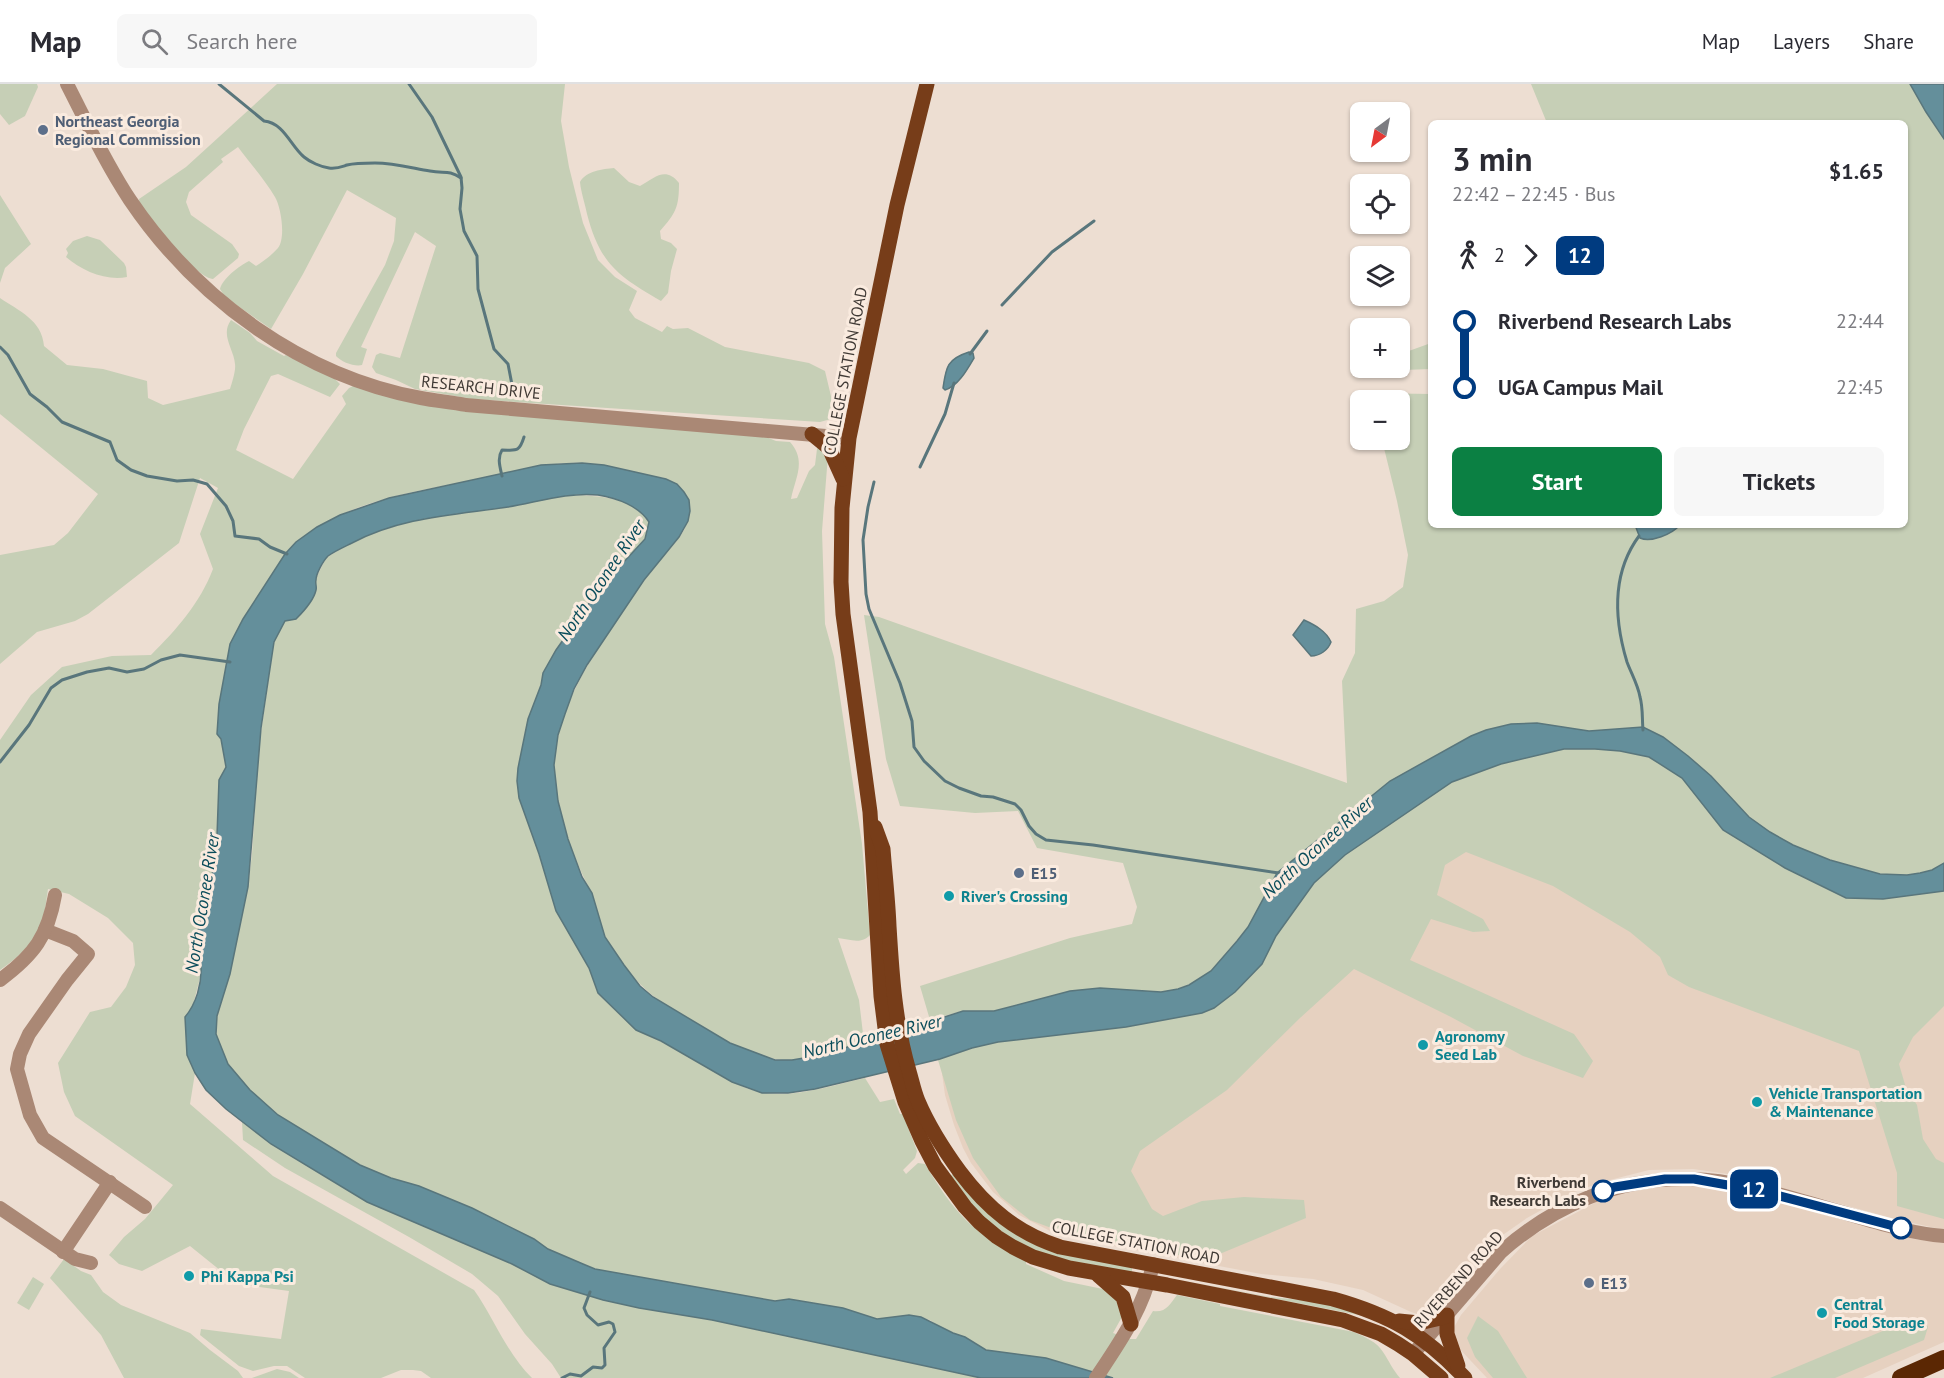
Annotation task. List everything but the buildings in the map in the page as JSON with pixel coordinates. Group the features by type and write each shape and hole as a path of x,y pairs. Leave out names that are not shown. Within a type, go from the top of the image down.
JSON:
{"highway":[{"path":"1901,1378 1944,1359"}],"main road":[{"name":"COLLEGE STATION ROAD","path":"927,84 895,216 849,438 844,482 841,582 843,614 870,813 883,849 887,995 901,1046 911,1101 934,1166 979,1222 1013,1248 1033,1257 1069,1268 1342,1320 1381,1334 1413,1354 1441,1378"},
{"path":"812,434 829,448 844,482"},
{"name":"COLLEGE STATION ROAD","path":"911,1101 978,1196 1009,1223 1040,1241 1060,1247 1333,1299 1365,1308 1394,1321 1425,1340 1463,1376"},
{"path":"1095,1273 1123,1297 1131,1324"},
{"path":"1394,1321 1419,1323 1446,1316 1447,1335 1463,1376"}],"street":[{"name":"RESEARCH DRIVE","path":"67,84 111,169 130,200 181,264 234,312 268,335 321,365 375,386 420,398 466,405 849,438"},
{"path":"0,980 20,965 35,949 51,917 55,895"},
{"path":"45,930 73,941 88,954 29,1034 20,1054 16,1069 30,1115 43,1138 145,1207"},
{"name":"RIVERBEND ROAD","path":"1413,1354 1501,1252 1530,1228 1584,1198 1615,1187 1665,1179 1694,1179 1821,1206 1921,1234 1944,1236"},
{"path":"63,1252 110,1182"},
{"path":"0,1209 63,1252 75,1259 92,1263"},
{"path":"1096,1378 1131,1324 1149,1282 1153,1264"}],"shaded area":[{"path":"1595,749 1620,751 1864,900 1944,891 1944,1230 1895,1219 1735,1175 1693,1169 1649,1170 1602,1182 1572,1193 1527,1218 1487,1246 1436,1310 1423,1316 1363,1290 1313,1279 1261,1274 1072,1238 1052,1232 1019,1215 993,1192 971,1163 954,1125 945,1095 940,1059 1202,1013"},
{"path":"1687,1183 1762,1196 1881,1231 1944,1243 1944,1342 1863,1378 1487,1378 1454,1343 1452,1331 1461,1315 1532,1236 1606,1197 1644,1187"}],"green space":[{"path":"0,84 37,84 38,87 25,116 9,125 0,114"},
{"path":"277,84 565,84 561,121 569,167 583,223 598,260 615,277 637,291 629,310 635,318 662,332 667,326 673,329 688,328 725,347 809,363 825,371 835,413 831,419 820,422 472,399 415,389 376,373 372,367 376,355 380,353 400,358 436,246 415,232 361,347 367,349 362,365 345,362 336,356 336,353 385,265 394,241 396,218 347,190 271,329 225,297 220,289 228,277 241,266 249,261 256,266 271,255 278,248 282,237 281,215 275,197 238,147 221,159 223,162 189,192 186,202 191,215 232,244 239,254 238,258 213,279 186,260 140,207 139,199 186,167"},
{"path":"1531,84 1910,84 1944,139 1944,863 1932,870 1920,873 1880,874 1830,860 1793,845 1749,817 1711,776 1688,756 1663,737 1643,727 1589,731 1537,723 1511,724 1471,736 1420,764 1248,927 1211,971 1201,979 1178,989 1161,992 1100,988 1070,991 994,1011 962,1011 930,1020 920,986 1070,938 1132,924 1137,907 1123,863 1037,848 1018,811 975,813 900,806 886,759 864,615 879,617 1347,783 1342,681 1355,653 1356,609 1384,601 1403,587 1408,555 1384,450 1410,450 1410,394 1428,394 1428,528 1636,528 1640,538 1678,528 1908,528 1908,120 1546,120"},
{"path":"614,168 629,182 640,186 664,174 679,183 676,209 660,231 661,239 671,243 677,249 668,293 661,301 633,284 613,267 598,245 592,231 580,182 590,173"},
{"path":"0,195 31,244 5,268 0,283"},
{"path":"87,236 100,240 124,263 127,277 111,278 95,274 79,267 66,257 68,253 66,249 73,241"},
{"path":"0,298 34,323 39,329 44,346 67,365 103,369 147,381 148,398 163,405 230,389 235,367 227,337 231,320 250,333 257,341 284,356 334,378 340,384 330,397 278,374 271,376 244,429 236,450 293,479 346,404 342,396 355,385 766,437 776,441 790,442 798,456 799,463 791,499 797,498 809,471 815,465 817,449 820,445 828,455 822,531 825,624 834,657 862,844 870,935 859,941 838,938 859,1000 864,1042 820,1056 786,1060 753,1053 680,1014 642,986 626,968 605,937 593,896 564,826 554,771 562,721 578,683 599,647 643,582 684,530 690,504 677,485 665,478 608,466 566,463 396,496 339,516 312,531 288,550 243,619 219,704 217,734 221,738 226,767 219,780 217,836 211,884 200,922 197,953 202,964 192,1009 185,1017 187,1055 195,1073 190,1104 273,1176 474,1290 515,1358 532,1378 431,1378 421,1371 401,1370 381,1378 305,1378 287,1366 274,1366 253,1371 239,1366 200,1335 201,1329 281,1339 289,1291 245,1285 245,1280 226,1275 190,1246 142,1271 119,1264 109,1255 124,1237 145,1219 173,1185 75,1116 64,1092 58,1063 90,1012 111,1007 126,987 135,965 133,943 108,918 69,894 48,889 43,919 37,934 23,951 0,970 0,740 31,695 62,667 112,656 151,655 179,625 195,604 213,569 200,534 218,488 200,478 179,543 88,614 75,621 37,632 0,664 0,555 54,545 68,533 98,494 0,414"},
{"path":"1428,344 1428,369 1410,370 1410,351"},
{"path":"573,495 605,497 625,503 634,507 649,522 645,539 600,588 556,650 543,673 541,685 528,719 524,742 532,832 556,911 589,968 598,994 636,1030 754,1091 786,1094 865,1078 880,1102 894,1099 900,1114 903,1114 917,1151 915,1158 903,1170 906,1174 918,1163 925,1164 951,1203 985,1236 1026,1261 1026,1264 1064,1281 1103,1289 1118,1302 1123,1315 1113,1333 1136,1339 1153,1311 1161,1311 1170,1305 1177,1295 1220,1304 1220,1306 1354,1332 1377,1345 1400,1378 1113,1378 1046,1358 986,1350 980,1348 976,1343 941,1328 930,1320 909,1315 877,1319 843,1308 789,1299 775,1301 595,1269 548,1249 534,1239 472,1208 360,1165 278,1115 250,1090 228,1064 216,1034 217,1016 230,974 248,887 259,746 274,642 282,624 316,578 326,558 372,533 423,518"},
{"path":"1564,749 1620,751 1649,757 1682,778 1723,830 1785,868 1846,898 1883,899 1944,891 1944,1006 1913,1037 1899,1064 1906,1088 1917,1105 1923,1139 1936,1159 1944,1163 1944,1219 1897,1206 1897,1173 1859,1051 1689,987 1668,975 1660,957 1630,932 1553,886 1466,852 1445,865 1437,895 1483,919 1490,931 1473,932 1431,919 1410,960 1574,1034 1593,1061 1583,1078 1523,1056 1354,969 1227,1090 1140,1151 1131,1171 1152,1209 1163,1216 1202,1201 1244,1197 1304,1200 1306,1218 1222,1253 1184,1256 1070,1235 1030,1220 1001,1197 973,1158 956,1120 938,1060 998,1042 1126,1027 1202,1013 1214,1008 1235,992 1262,964 1276,936 1314,883 1345,855 1452,782 1501,764"},
{"path":"242,1122 271,1144 367,1202 512,1264 550,1284 639,1308 712,1320 981,1378 561,1378 498,1296 472,1274 285,1168 243,1140"},
{"path":"954,1173 985,1210 1132,1268 1132,1273 1065,1262 1015,1242 981,1217 949,1177"},
{"path":"64,1259 91,1275 103,1292 121,1305 190,1333 238,1371 243,1378 124,1378 101,1335 50,1278"},
{"path":"33,1277 44,1284 29,1310 17,1303"},
{"path":"1174,1279 1270,1297 1322,1302 1364,1316"},
{"path":"1478,1316 1498,1331 1527,1378 1493,1378 1475,1357 1467,1338"},
{"path":"1923,1319 1928,1327 1924,1340 1835,1378 1770,1378 1909,1320"},
{"path":"277,1369 290,1372 299,1378 252,1378"}],"water":[{"path":"1910,84 1944,84 1944,139 1926,112"},
{"path":"969,352 973,353 974,358 968,368 958,381 945,390 944,381 949,365 956,358"},
{"name":"North Oconee River","path":"582,463 604,465 666,479 677,484 684,492 689,500 690,511 688,521 679,537 644,580 587,665 574,689 558,735 554,765 558,801 568,839 582,877 592,893 605,937 640,986 653,997 730,1043 775,1060 816,1056 963,1011 994,1011 1070,991 1100,988 1161,992 1189,985 1211,971 1248,927 1277,873 1390,781 1471,736 1511,724 1537,723 1589,731 1643,727 1663,737 1688,756 1711,776 1749,817 1793,845 1830,860 1880,874 1920,873 1932,870 1944,863 1944,891 1883,899 1846,898 1785,868 1723,830 1682,778 1649,757 1620,751 1564,749 1501,764 1452,782 1345,855 1314,883 1276,936 1262,964 1235,992 1214,1008 1202,1013 1126,1027 998,1042 940,1059 815,1089 788,1093 762,1093 732,1082 661,1041 636,1030 598,993 589,968 556,911 519,798 518,768 528,719 541,685 543,673 556,650 600,588 645,539 649,522 639,511 627,504 605,496 586,494 409,522 371,534 328,556 317,574 316,590 311,602 296,619 285,621 274,642 261,728 248,887 230,974 217,1016 216,1034 228,1064 250,1090 278,1115 360,1165 472,1208 534,1239 548,1249 595,1269 775,1301 789,1299 843,1308 877,1319 909,1315 921,1317 965,1337 986,1350 1046,1358 1113,1378 981,1378 712,1320 639,1308 550,1284 512,1264 367,1202 271,1144 226,1109 206,1090 187,1055 185,1017 198,993 201,966 193,948 211,884 217,836 219,780 226,767 221,739 217,734 219,704 230,644 243,619 285,554 296,542 317,527 340,515 389,498 541,465"},
{"path":"1636,528 1676,528 1655,538 1640,538"},
{"path":"1304,620 1316,626 1331,642 1328,648 1320,654 1311,656 1293,635"}],"waterway":[{"path":"219,84 264,121 282,130 304,157 319,165 339,168 357,163 389,164 449,173 461,178"},
{"path":"409,84 432,117 461,177 460,209 464,231 477,256 478,289 494,349 508,364 514,395"},
{"path":"1002,305 1052,252 1094,221"},
{"path":"970,354 987,331"},
{"path":"0,347 8,355 30,394 62,422 110,442 117,460 131,470 147,476 177,481 193,480 207,484 226,506 233,521 235,536 259,539 270,547 287,554"},
{"path":"920,467 945,414 954,383"},
{"path":"502,476 500,453 502,450 516,450 524,437"},
{"name":"North Oconee River","path":"874,482 863,540 866,594 869,609 900,683 912,721 914,747 924,761 945,781 959,788 1015,804 1021,810 1029,826 1046,840 1279,873"},
{"path":"1639,536 1623,566 1619,581 1618,613 1619,630 1627,662 1641,701 1643,730"},
{"path":"0,762 29,725 51,688 62,680 109,668 127,672 144,669 161,660 180,655 230,662"},
{"path":"562,1378 570,1374 581,1376 593,1367 602,1368 605,1365 604,1348 615,1332 613,1324 609,1322 598,1325 587,1315 584,1308 590,1292"}],"bus line":[{"name":"12","path":"1603,1191 1665,1179 1694,1179 1761,1191 1901,1228"}],"place":[{"name":"Northeast Georgia Regional Commission","path":"43,130"},
{"name":"E15","path":"1019,873"},
{"name":"River's Crossing","path":"949,896"},
{"name":"Agronomy Seed Lab","path":"1423,1045"},
{"name":"Vehicle Transportation & Maintenance","path":"1757,1102"},
{"name":"Riverbend Research Labs","path":"1603,1191"},
{"name":"Phi Kappa Psi","path":"189,1276"},
{"name":"E13","path":"1589,1283"},
{"name":"Central Food Storage","path":"1822,1313"}]}
